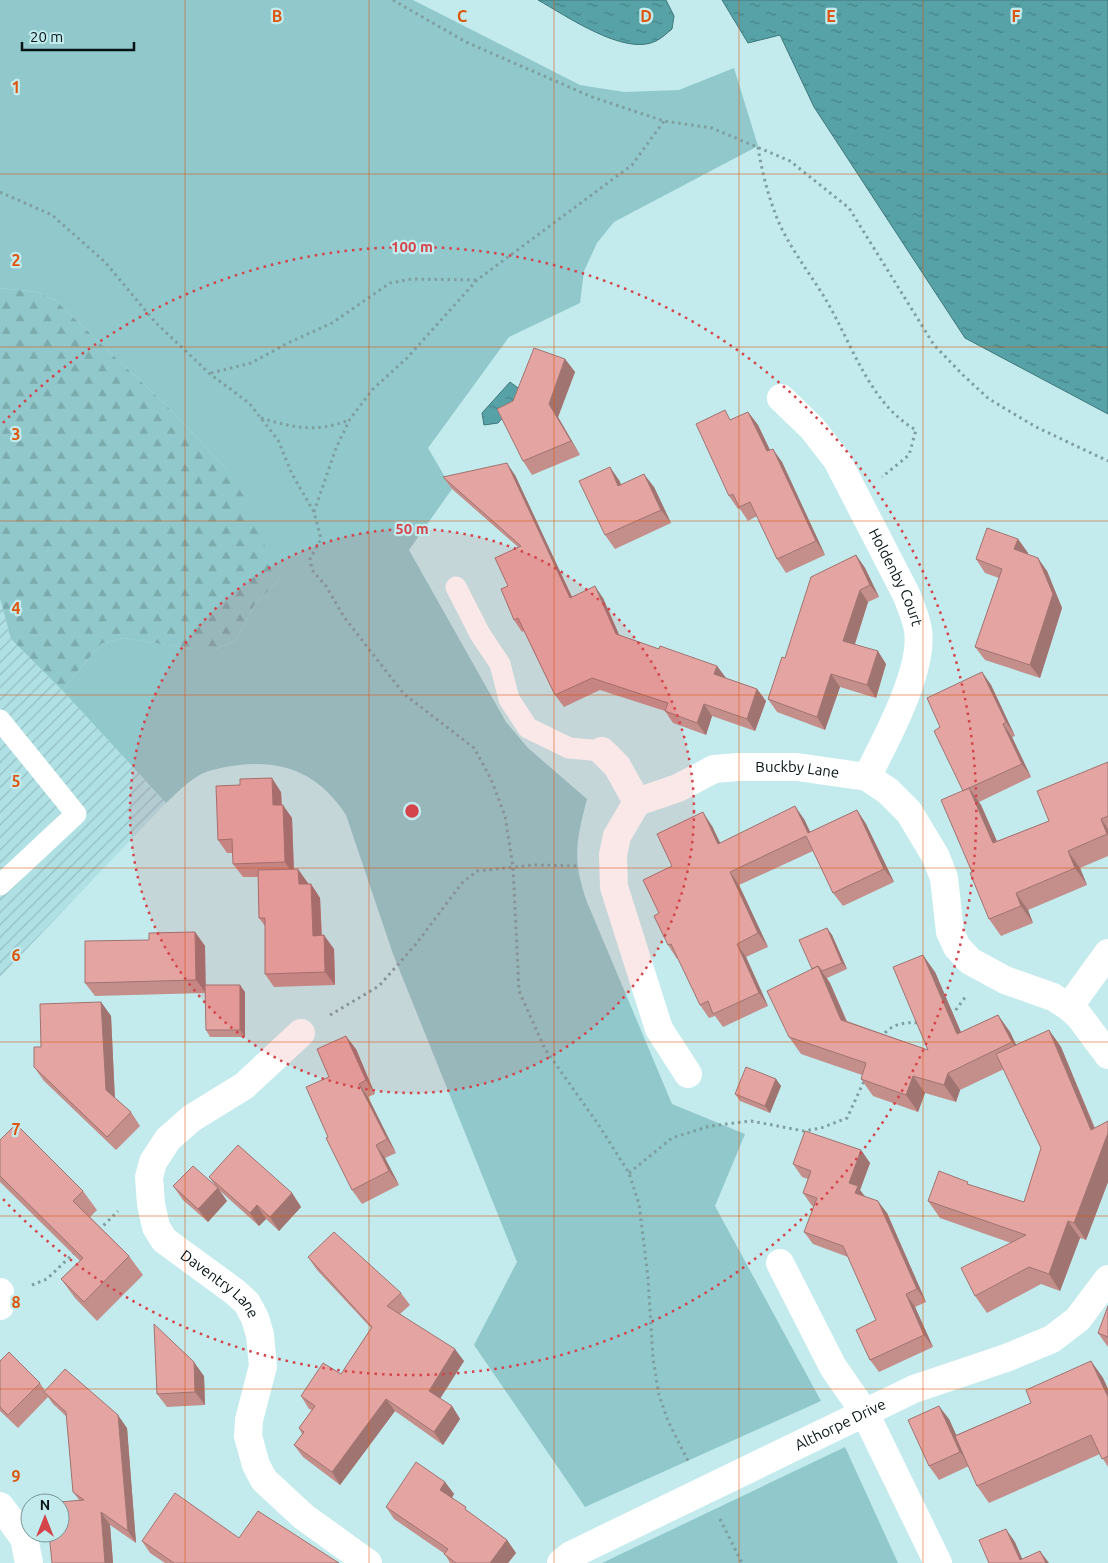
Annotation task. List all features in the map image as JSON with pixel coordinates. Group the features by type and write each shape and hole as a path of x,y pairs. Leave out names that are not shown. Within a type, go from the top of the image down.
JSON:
{"street":[{"name":"Holdenby Court","path":"781,398 812,428 837,460 906,594 918,632 918,647 912,674 899,710 867,777"},
{"path":"602,751 617,766 637,802 618,836 613,854 614,887 627,934 659,1029 688,1074"},
{"name":"Buckby Lane","path":"637,802 678,788 714,769 797,767 867,777 888,791 908,812 936,857 944,878 946,912 950,932 957,947 970,961 1005,980 1053,997 1069,1007 1080,1016 1108,1055"},
{"path":"1069,1007 1108,954"},
{"name":"Daventry Lane","path":"301,1033 244,1086 192,1118 168,1139 153,1162 149,1177 151,1204 156,1227 164,1240 235,1292 247,1303 254,1318 260,1335 263,1366 249,1420 248,1436 256,1465 264,1480 304,1517 368,1563"},
{"path":"780,1263 833,1368 865,1413 938,1563"},
{"name":"Althorpe Drive","path":"561,1563 571,1554 938,1379 988,1364 1052,1339 1078,1319 1108,1279"},
{"path":"0,1506 24,1538 29,1563"}],"lane":[{"path":"456,587 480,634 500,664 508,700 528,728 569,748 602,751"},
{"path":"0,720 76,814 0,885"}],"path":[{"path":"393,0 466,42 592,97 664,121 712,128 790,161 849,208 934,345 976,387 989,399 1036,427 1108,461"},
{"path":"314,512 336,448 350,420 373,389 407,358 477,280 632,165 664,121"},
{"path":"758,146 767,188 787,239 823,295 877,392 900,421 916,430 908,455 857,499"},
{"path":"0,192 52,216 105,262 155,322 210,374 249,403 278,440 292,474 314,512 320,539 310,559 312,570 326,586 344,617 404,694 474,748 491,779 505,816 513,867 519,991 545,1048 598,1124 629,1173 639,1204 648,1278 653,1359 659,1395 668,1422 742,1563"},
{"path":"210,374 250,363 332,323 390,283 412,280 477,280"},
{"path":"261,418 304,428 330,428 350,420"},
{"path":"301,1033 378,986 416,944 462,883 477,872 534,865 613,867"},
{"path":"946,1015 955,1011 986,969"},
{"path":"877,1045 888,1028 904,1022 929,1024"},
{"path":"629,1173 672,1138 710,1126 752,1121 804,1131 821,1128 847,1118 866,1076"},
{"path":"96,1232 119,1209 151,1204"},
{"path":"0,1298 47,1279 82,1246"}],"shaded area":[{"path":"0,598 11,639 62,690 166,803 0,977"}],"green space":[{"path":"0,0 413,0 580,85 624,92 679,90 734,68 758,146 614,222 597,243 584,271 580,303 509,337 428,448 452,489 409,550 506,722 528,748 587,799 580,827 577,851 579,874 587,902 672,1104 745,1134 715,1206 821,1401 585,1507 474,1345 517,1262 393,954 346,815 336,801 313,780 287,768 272,765 239,765 208,772 189,782 166,803 62,690 101,644 123,638 193,649 216,649 236,640 255,604 279,580 226,469 169,408 55,300 37,292 0,288"},
{"path":"0,288 37,292 55,300 169,408 226,469 245,498 279,580 255,604 236,640 216,649 192,649 123,638 101,644 62,690 11,639 0,598"},
{"path":"845,1447 898,1563 602,1563"}],"water":[{"path":"538,0 666,0 674,16 672,29 656,41 643,44 628,43 612,39 579,24"},
{"path":"722,0 1108,0 1108,414 965,338 814,107 780,35 748,43"},
{"path":"510,382 525,393 498,423 484,425 482,413"}],"building":[{"path":"534,348 565,359 549,404 571,441 523,461 497,409 513,401"},
{"path":"725,410 730,420 748,412 767,451 773,449 816,541 777,559 750,502 739,507 733,494 729,496 696,424"},
{"path":"507,463 570,598 595,586 616,634 659,649 660,646 717,666 714,674 757,689 747,719 704,704 697,723 665,711 668,703 592,678 555,695 518,618 514,620 501,589 508,586 495,558 521,546 443,477"},
{"path":"610,467 618,486 644,474 661,510 605,535 579,481"},
{"path":"987,528 1018,539 1014,549 1038,558 1053,594 1030,665 975,647 1002,569 976,559"},
{"path":"856,555 870,585 860,590 843,641 878,651 867,685 831,674 817,717 768,699 782,657 785,658 811,577"},
{"path":"982,672 1006,722 1003,724 1022,764 963,791 934,731 940,727 927,698"},
{"path":"1108,762 1108,816 1101,819 1107,834 1068,851 1075,868 1016,893 1021,906 989,919 970,873 972,872 941,800 969,788 993,843 1049,821 1037,791"},
{"path":"272,778 273,805 283,805 285,862 233,864 232,839 218,840 216,786 240,785 240,779"},
{"path":"795,806 808,833 857,810 884,869 833,893 806,836 730,872 758,933 737,944 759,993 713,1014 708,1001 700,1005 671,944 668,945 654,916 659,913 643,880 672,866 657,834 703,812 718,844"},
{"path":"298,869 299,884 311,884 313,936 324,935 325,972 265,974 265,918 259,918 258,870"},
{"path":"827,928 842,963 822,971 818,966 812,969 799,940"},
{"path":"195,932 196,980 85,983 85,941 149,940 149,933"},
{"path":"923,955 957,1034 998,1015 1012,1042 948,1073 944,1085 913,1076 906,1095 861,1079 866,1063 789,1037 767,991 818,966 841,1020 928,1050 893,967"},
{"path":"205,985 240,985 240,1030 206,1030"},
{"path":"101,1002 106,1090 131,1112 107,1137 34,1067 34,1047 41,1047 40,1004"},
{"path":"1049,1030 1091,1130 1108,1121 1108,1133 1074,1223 1068,1221 1049,1274 1029,1267 975,1296 961,1268 1026,1235 928,1201 939,1171 968,1182 967,1184 1024,1202 1041,1148 996,1054"},
{"path":"346,1036 366,1080 359,1084 387,1139 376,1145 389,1171 352,1190 326,1138 328,1137 306,1087 329,1077 317,1049"},
{"path":"746,1067 776,1079 765,1106 735,1094"},
{"path":"16,1124 83,1191 73,1201 129,1256 84,1302 61,1279 83,1258 0,1176 0,1140"},
{"path":"805,1131 861,1150 849,1183 858,1186 855,1193 878,1201 917,1289 906,1294 924,1335 870,1360 856,1330 876,1320 843,1246 804,1232 817,1198 803,1193 811,1171 793,1164"},
{"path":"238,1145 292,1193 270,1217 257,1205 250,1213 209,1177"},
{"path":"193,1166 218,1188 198,1209 173,1186"},
{"path":"334,1232 401,1293 387,1306 455,1349 429,1391 452,1406 434,1432 386,1399 332,1472 294,1445 304,1432 299,1428 315,1406 301,1396 323,1363 341,1374 372,1327 308,1257"},
{"path":"1108,1306 1108,1337 1098,1333"},
{"path":"154,1324 194,1362 195,1392 157,1394"},
{"path":"9,1352 40,1383 8,1415 0,1407 0,1361"},
{"path":"1091,1361 1108,1397 1108,1456 1102,1459 1091,1435 977,1486 955,1436 1031,1403 1026,1390"},
{"path":"65,1369 118,1415 128,1531 101,1512 105,1563 52,1563 50,1543 70,1543 70,1501 84,1500 73,1492 66,1412 44,1392"},
{"path":"939,1406 960,1452 929,1466 908,1420"},
{"path":"416,1462 445,1482 440,1490 466,1507 465,1509 507,1540 490,1563 456,1563 444,1554 448,1549 386,1507"},
{"path":"175,1493 239,1538 258,1511 339,1563 174,1563 142,1541"},
{"path":"1006,1529 1020,1560 1040,1551 1046,1563 989,1563 979,1540"}]}
